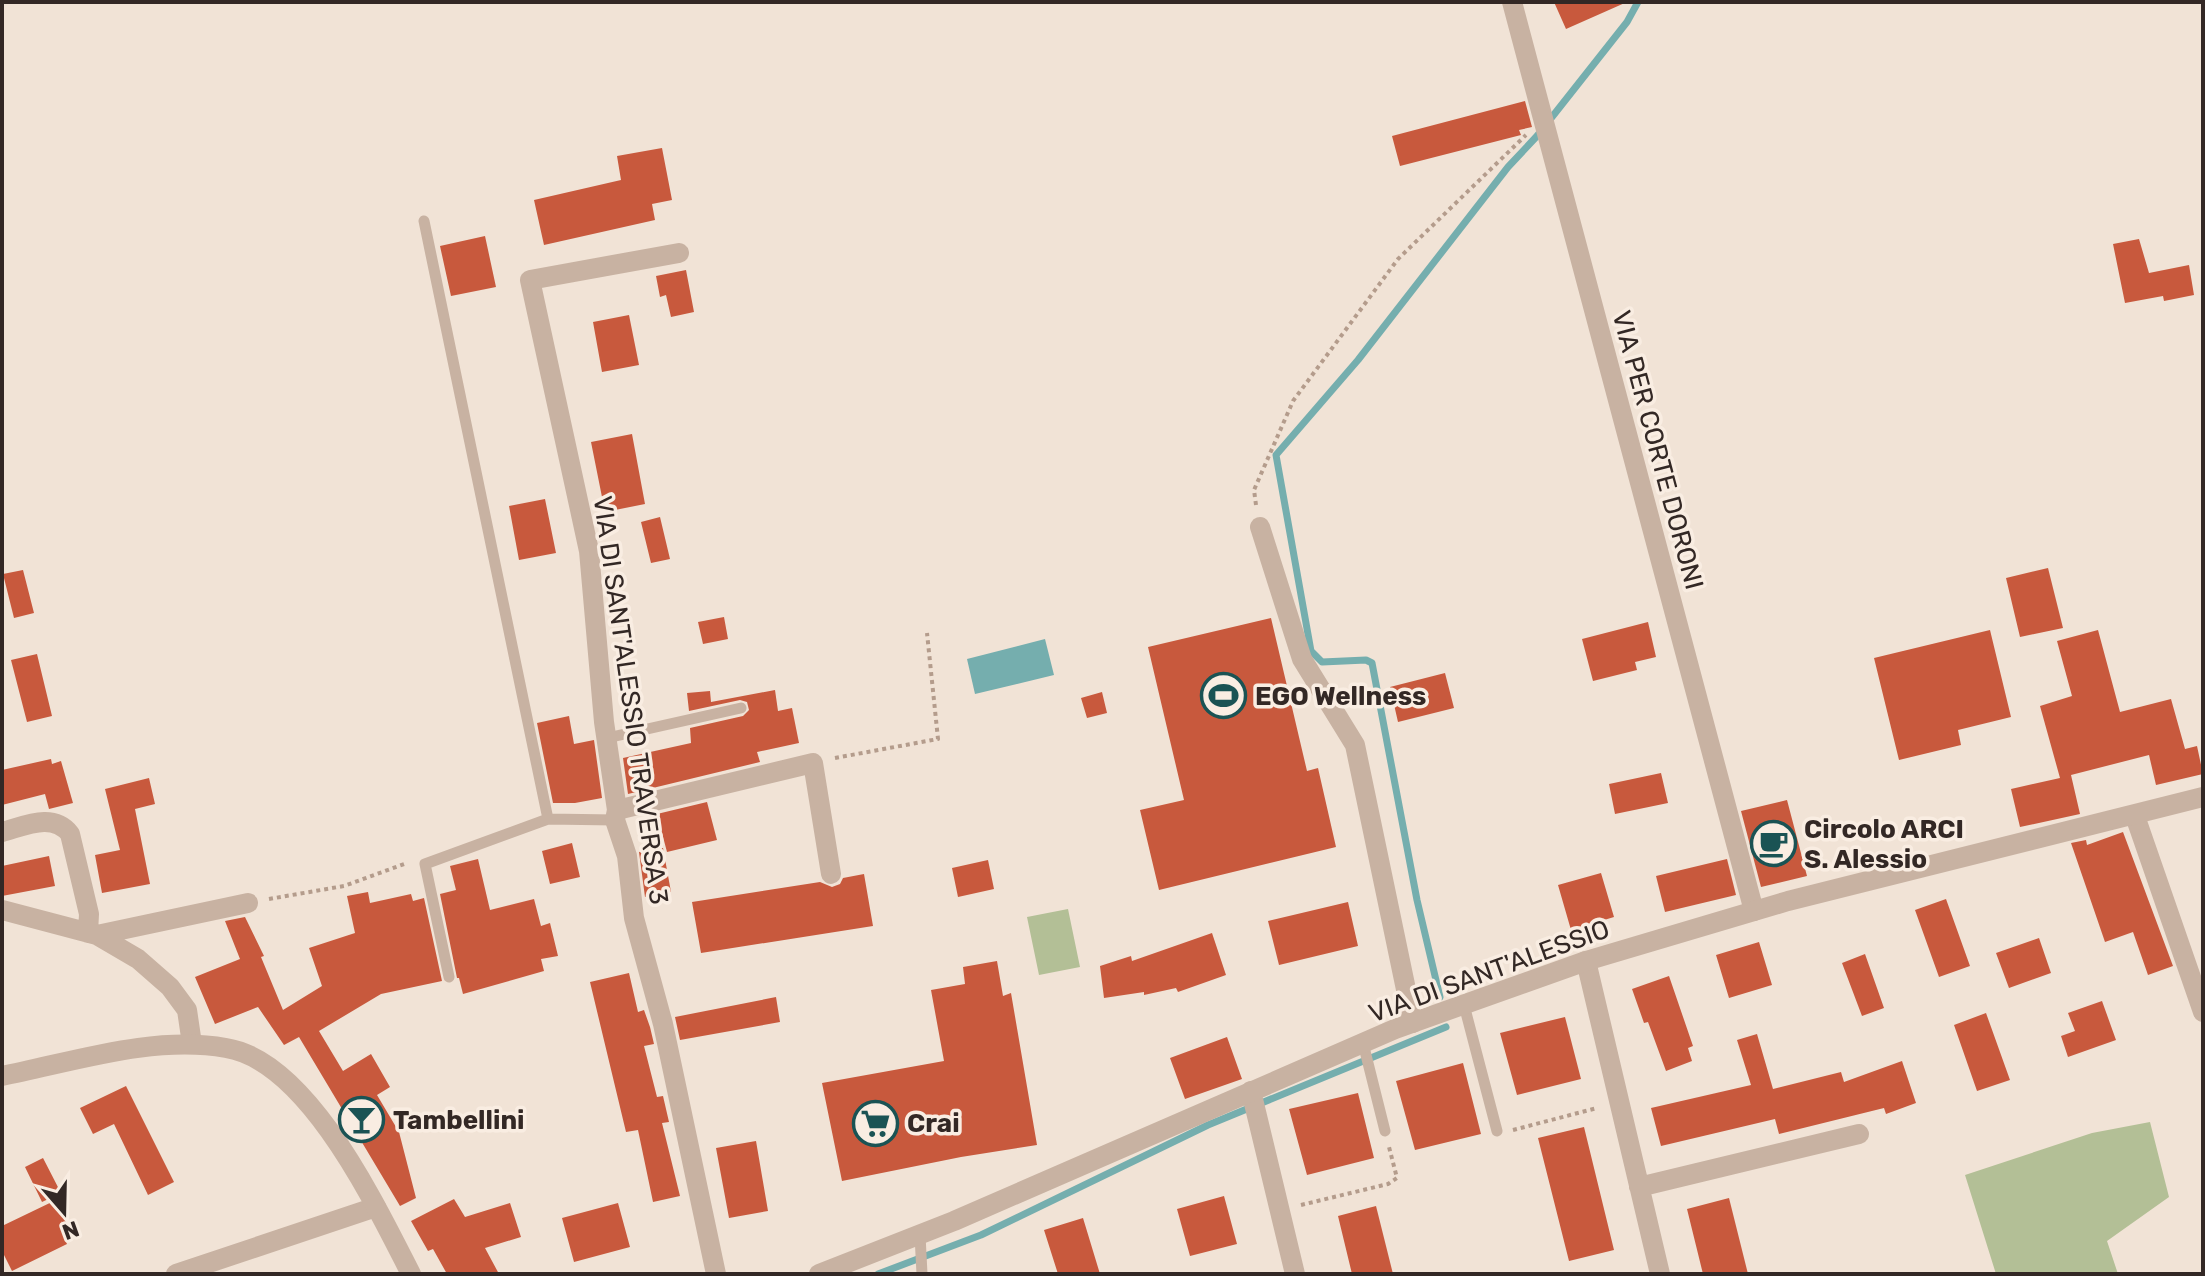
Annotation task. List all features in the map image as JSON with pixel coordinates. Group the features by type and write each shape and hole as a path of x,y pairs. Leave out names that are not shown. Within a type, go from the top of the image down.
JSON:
{"street":[{"name":"VIA PER CORTE DORONI","path":"1512,2 1754,911"},
{"name":"VIA DI SANT'ALESSIO TRAVERSA 3","path":"679,253 530,280 589,551 616,815 627,856 634,918 663,1024 716,1274"},
{"path":"1260,527 1302,659 1355,745 1413,1023"},
{"path":"616,815 813,763 831,874"},
{"name":"VIA DI SANT'ALESSIO","path":"832,1272 1252,1092 1365,1050 1413,1023 1586,961 1754,911 2203,797"},
{"path":"2135,816 2203,1012"},
{"path":"2,832 48,821 64,827 70,834 92,934"},
{"path":"92,934 248,903"},
{"path":"2,910 92,934 138,959 170,987 187,1010 192,1044"},
{"path":"1586,961 1660,1274"},
{"path":"2,1076 132,1050 192,1044 229,1048 260,1060 312,1106 376,1207 411,1274"},
{"path":"1252,1092 1295,1274"},
{"path":"1639,1187 1859,1134"},
{"path":"176,1274 376,1207"}],"lane":[{"path":"424,221 548,819"},
{"path":"607,738 741,708"},
{"path":"449,977 425,864 548,819 616,815"},
{"path":"1464,1005 1497,1131"},
{"path":"1365,1050 1385,1131"},
{"path":"920,1235 922,1274"}],"path":[{"path":"1260,527 1254,490 1293,401 1398,259 1542,119"},
{"path":"813,763 938,739 927,633"},
{"path":"248,903 344,886 422,857 425,864"},
{"path":"1497,1131 1619,1103"},
{"path":"1280,1211 1388,1184 1397,1178 1385,1131"}],"green space":[{"path":"1068,909 1080,967 1039,975 1027,917"},
{"path":"2150,1122 2169,1197 2107,1241 2118,1274 1996,1274 1965,1175 2092,1133"}],"water":[{"path":"1045,639 1054,675 975,694 967,659"}],"building":[{"path":"1554,2 1627,2 1566,29"},
{"path":"1525,101 1532,127 1519,130 1521,135 1400,166 1392,136"},
{"path":"662,148 672,200 652,204 655,220 544,245 534,200 621,180 617,156"},
{"path":"485,236 496,287 451,296 440,246"},
{"path":"2139,239 2149,273 2189,265 2194,295 2164,301 2163,296 2125,303 2113,244"},
{"path":"686,270 694,312 671,317 666,295 660,297 656,276"},
{"path":"629,315 639,365 602,372 593,322"},
{"path":"632,434 645,504 605,512 591,442"},
{"path":"545,499 556,553 519,560 509,506"},
{"path":"660,517 670,559 651,563 641,522"},
{"path":"2048,568 2063,628 2020,637 2006,578"},
{"path":"23,570 34,613 14,618 3,574"},
{"path":"724,617 728,639 703,644 698,622"},
{"path":"1271,618 1307,771 1318,768 1336,847 1159,890 1140,810 1184,800 1148,647"},
{"path":"1648,622 1656,657 1635,662 1637,670 1593,681 1582,639"},
{"path":"1990,630 2011,717 1958,730 1961,745 1899,760 1874,658"},
{"path":"2098,630 2120,712 2171,699 2185,749 2197,746 2203,774 2156,785 2149,755 2071,775 2080,814 2020,827 2011,789 2060,778 2040,706 2072,696 2057,641"},
{"path":"37,654 52,716 27,722 11,660"},
{"path":"1445,673 1454,708 1398,722 1390,687"},
{"path":"775,690 778,711 792,708 799,743 757,752 760,762 628,794 623,758 691,743 690,728 743,716 749,710 747,702 740,700 689,711 687,693 710,691 711,702"},
{"path":"1102,692 1107,713 1087,718 1081,698"},
{"path":"569,716 574,744 594,740 602,798 553,803 537,723"},
{"path":"51,759 52,764 61,761 73,803 49,809 45,794 2,805 2,770"},
{"path":"1661,773 1668,803 1615,814 1609,784"},
{"path":"149,778 155,804 135,809 150,884 102,893 95,855 120,850 105,789"},
{"name":"Circolo ARCI S. Alessio","path":"1787,800 1807,876 1761,887 1741,811"},
{"path":"707,802 717,840 667,852 657,814"},
{"path":"2123,832 2173,966 2148,975 2133,932 2105,942 2071,843 2086,840 2087,845"},
{"path":"572,843 580,877 550,884 542,851"},
{"path":"663,848 671,892 645,897 639,852"},
{"path":"49,856 55,886 2,896 2,866"},
{"path":"478,859 490,910 534,899 541,926 550,923 558,956 541,959 544,971 463,994 440,894 456,890 450,866"},
{"path":"1727,859 1736,895 1665,912 1656,876"},
{"path":"988,860 994,889 958,897 952,868"},
{"path":"1601,873 1614,917 1571,930 1558,885"},
{"path":"864,874 873,926 701,953 692,902 820,882 832,887 840,884 843,878"},
{"path":"368,892 370,903 411,894 413,901 424,898 442,981 381,994 319,1031 343,1071 371,1054 390,1087 377,1095 399,1132 416,1198 400,1206 299,1037 284,1045 258,1007 215,1024 195,977 240,959 225,921 245,917 264,956 261,957 283,1010 322,986 309,948 355,933 347,896"},
{"path":"1946,899 1970,966 1939,977 1915,910"},
{"path":"1348,902 1358,946 1279,965 1268,921"},
{"path":"1212,933 1226,975 1178,992 1176,988 1144,995 1144,992 1104,998 1100,966 1131,956 1132,961"},
{"path":"2039,938 2051,973 2009,988 1996,953"},
{"path":"1759,942 1772,985 1729,998 1716,955"},
{"path":"1865,954 1884,1008 1862,1016 1842,963"},
{"path":"997,961 1003,996 1011,993 1037,1145 842,1181 822,1083 944,1061 931,990 965,984 963,967"},
{"path":"629,973 638,1012 644,1010 654,1044 644,1046 657,1097 663,1096 669,1122 662,1123 680,1196 653,1202 638,1130 626,1132 590,982"},
{"path":"1669,976 1693,1046 1688,1048 1692,1061 1666,1071 1632,989"},
{"path":"776,997 780,1022 680,1040 675,1017"},
{"path":"2102,1001 2116,1040 2068,1057 2061,1036 2075,1031 2068,1013"},
{"path":"1986,1013 2010,1080 1977,1091 1954,1025"},
{"path":"1565,1017 1581,1079 1517,1095 1500,1033"},
{"path":"1757,1034 1773,1089 1841,1072 1844,1082 1902,1061 1916,1103 1886,1114 1884,1108 1779,1134 1775,1119 1661,1146 1651,1108 1751,1085 1737,1040"},
{"path":"1227,1037 1242,1079 1185,1099 1170,1058"},
{"path":"1463,1063 1481,1134 1415,1150 1396,1081"},
{"path":"126,1086 174,1182 148,1195 114,1124 93,1134 80,1108"},
{"path":"1358,1093 1374,1158 1307,1175 1289,1109"},
{"path":"1584,1127 1614,1250 1569,1261 1538,1138"},
{"path":"756,1141 768,1211 729,1218 716,1148"},
{"path":"43,1158 61,1193 42,1202 25,1167"},
{"path":"1224,1196 1237,1244 1190,1256 1177,1209"},
{"path":"1729,1198 1748,1274 1703,1274 1687,1209"},
{"path":"454,1199 465,1217 510,1203 521,1237 485,1248 499,1274 447,1274 433,1249 428,1251 411,1221"},
{"path":"56,1200 71,1231 63,1235 67,1244 12,1271 2,1251 2,1226"},
{"path":"618,1203 630,1247 574,1262 562,1218"},
{"path":"1376,1206 1393,1274 1352,1274 1338,1216"},
{"path":"1083,1218 1100,1274 1058,1274 1044,1230"}],"waterway":[{"path":"1440,997 1417,900 1372,663 1366,660 1322,662 1311,651 1276,455 1358,360 1508,167 1537,136 1627,22 1638,2"},
{"path":"878,1274 981,1235 1208,1125 1446,1027"}],"place":[{"name":"EGO Wellness","path":"1224,696"},
{"name":"Circolo ARCI S. Alessio","path":"1773,844"},
{"name":"Tambellini","path":"362,1120"},
{"name":"Crai","path":"876,1123"}]}
